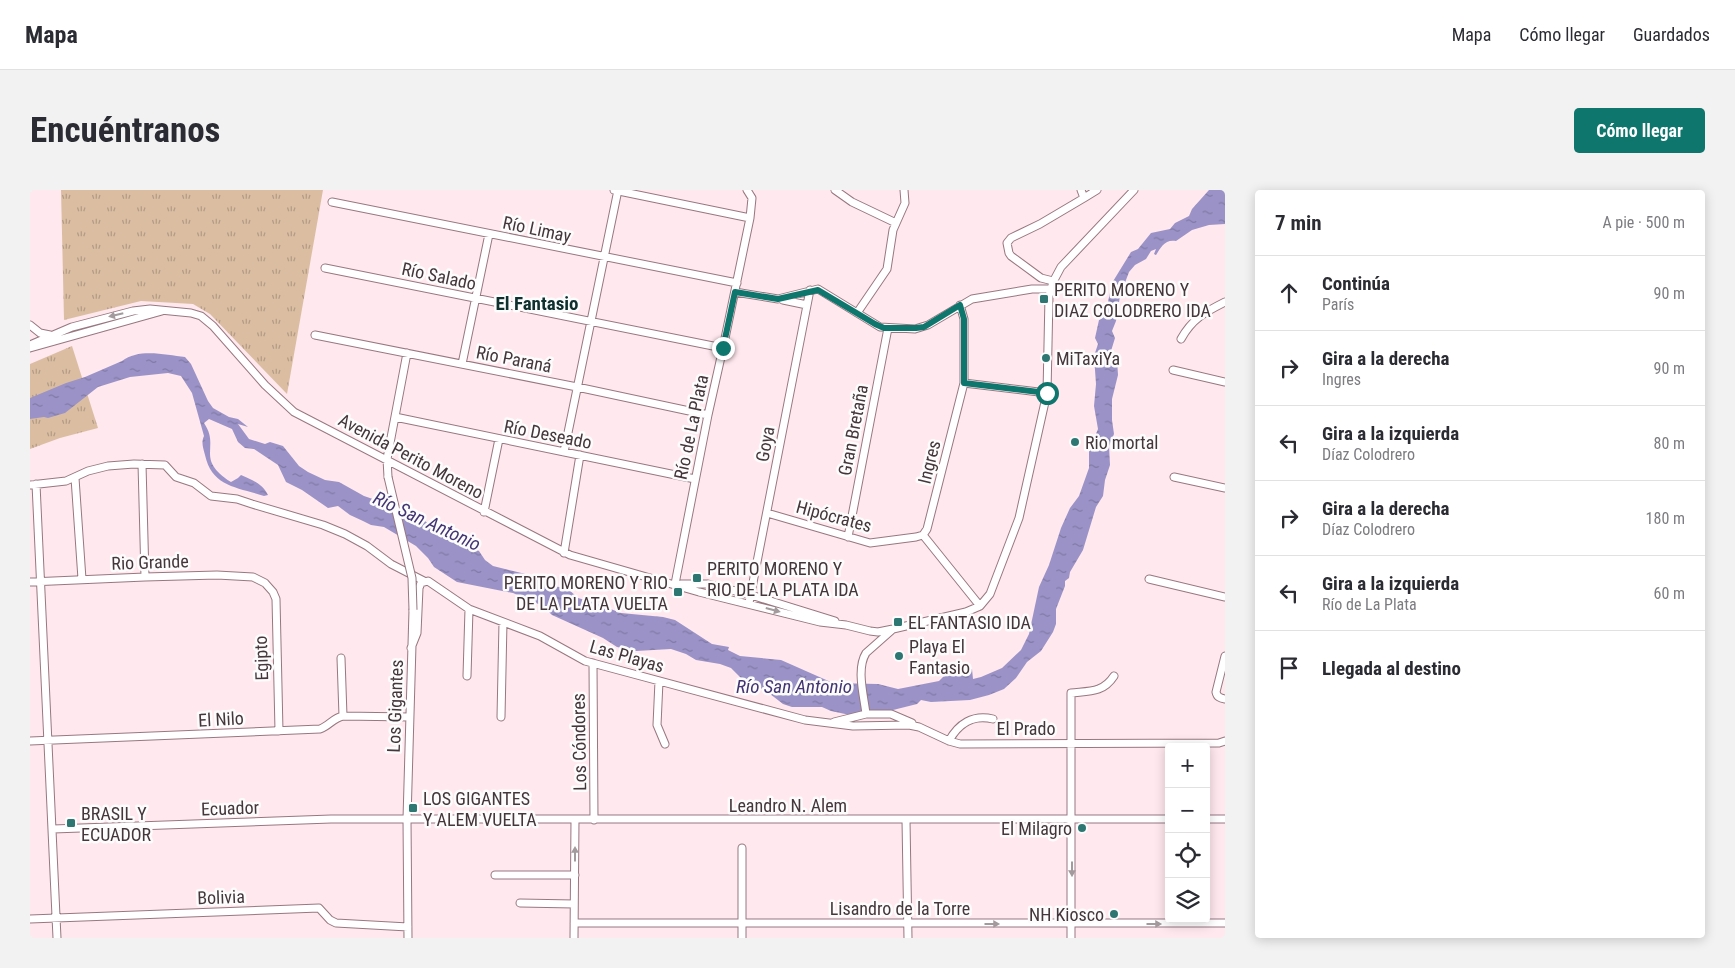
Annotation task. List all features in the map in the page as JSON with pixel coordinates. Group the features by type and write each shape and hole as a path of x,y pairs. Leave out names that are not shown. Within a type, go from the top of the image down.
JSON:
{"street":[{"path":"564,452 616,190 750,218"},
{"name":"Río de La Plata","path":"675,584 708,415 750,218 752,198 747,190"},
{"path":"836,190 852,202 896,223"},
{"path":"857,313 887,269 892,236 904,207 904,190"},
{"path":"1081,190 1084,198"},
{"path":"1052,285 1011,256 1008,253 1006,243 1011,238 1040,224 1097,190"},
{"path":"923,535 980,606 990,594 1016,528 1047,393 1049,302 1052,285 1061,268 1134,190"},
{"name":"Río Limay","path":"332,202 604,258 737,283"},
{"path":"462,364 489,234"},
{"name":"Río Salado","path":"325,268 723,348"},
{"path":"778,299 791,297 810,290 818,290 880,326 888,328 916,328 924,327 960,305 977,298 1052,285"},
{"name":"Goya","path":"749,604 810,290"},
{"path":"735,292 807,305"},
{"path":"1181,339 1190,324 1209,310 1225,302"},
{"name":"Ingres","path":"923,535 927,529 964,383 964,319 960,305"},
{"name":"Avenida Perito Moreno","path":"31,345 72,327 133,311 150,309 186,311 201,316 213,326 265,386 294,412 564,553 699,592 820,622 878,632 966,612 980,606"},
{"name":"Avenida Perito Moreno","path":"31,345 164,310"},
{"path":"30,325 40,333 50,336"},
{"name":"Gran Bretaña","path":"848,537 888,328"},
{"path":"30,335 31,345"},
{"name":"Río Paraná","path":"315,336 577,387 708,415"},
{"name":"Los Gigantes","path":"407,353 387,460 388,477 412,578 413,610 407,819 408,938"},
{"path":"1173,370 1225,382"},
{"path":"964,383 1047,393"},
{"name":"Río Deseado","path":"395,417 695,479"},
{"path":"484,512 499,439"},
{"path":"564,553 580,455"},
{"path":"142,464 144,577"},
{"name":"Las Playas","path":"33,485 66,481 88,471 108,466 165,465 176,477 194,483 211,496 252,504 323,525 345,534 368,546 392,564 426,581 469,609 540,636 585,661 805,720 831,723"},
{"path":"1174,477 1225,488"},
{"path":"75,478 82,579"},
{"path":"33,485 41,582 57,938"},
{"name":"Hipócrates","path":"767,512 870,543 923,535"},
{"name":"Rio Grande","path":"30,582 217,575 253,577 269,586"},
{"path":"1149,579 1225,597"},
{"path":"411,648 417,633 419,588 426,581"},
{"name":"Avenida Perito Moreno","path":"675,584 708,584 822,616 846,625"},
{"name":"Egipto","path":"269,586 276,599 279,731"},
{"path":"467,676 469,609"},
{"path":"501,717 503,622"},
{"path":"866,714 861,666 863,658 866,653 893,629"},
{"path":"1225,656 1216,692 1216,695 1225,699"},
{"path":"341,658 343,716 409,717"},
{"name":"Los Cóndores","path":"593,663 594,820"},
{"path":"1071,938 1071,693 1101,689 1114,676"},
{"path":"659,681 657,725 665,744"},
{"path":"831,723 866,714 891,714 919,727"},
{"name":"El Nilo","path":"30,741 320,729 324,728 334,719 343,716"},
{"path":"949,742 954,732 962,724 980,717 993,719"},
{"name":"El Prado","path":"831,723 860,726 903,724 919,727 949,742 960,744 1219,743 1225,741"},
{"name":"Ecuador","path":"53,829 331,819 407,819"},
{"name":"Leandro N. Alem","path":"407,819 1165,819"},
{"path":"1210,819 1225,819"},
{"path":"574,938 575,820"},
{"path":"906,820 908,938"},
{"path":"742,848 742,938"},
{"path":"495,875 575,875"},
{"path":"520,903 574,904"},
{"name":"Bolivia","path":"30,919 319,908 330,920 336,923 408,927"},
{"name":"Lisandro de la Torre","path":"574,923 1225,923"}],"green space":[{"path":"61,190 323,190 287,394 210,314 193,304 141,301 64,320"},
{"path":"72,346 98,428 60,438 30,449 30,364"}],"water":[{"name":"Río San Antonio","path":"1209,190 1225,190 1225,224 1209,225 1192,230 1176,241 1166,242 1156,255 1154,254 1156,249 1151,251 1146,259 1135,265 1129,272 1120,296 1116,321 1112,331 1115,338 1111,351 1117,360 1118,375 1112,399 1114,434 1109,446 1110,465 1105,480 1103,496 1096,507 1083,550 1070,572 1069,578 1065,581 1065,586 1056,609 1056,624 1053,632 1041,651 1027,662 1016,678 1004,689 970,700 931,702 921,700 917,704 893,710 850,715 822,707 792,707 783,704 765,690 745,682 731,668 696,660 671,649 636,651 617,647 603,638 552,615 543,606 513,593 457,582 434,567 416,546 384,527 371,525 350,515 338,506 328,508 302,490 286,482 278,465 254,449 245,448 238,442 232,429 209,419 204,423 209,432 211,459 220,474 231,482 241,475 253,480 268,495 264,496 235,488 220,480 208,466 203,445 204,436 192,393 181,376 168,373 130,377 98,387 65,413 48,418 30,419 30,398 85,377 129,357 153,353 185,357 191,364 213,408 229,417 238,419 248,427 238,424 249,439 265,444 270,442 283,446 299,466 308,472 325,480 339,482 364,496 408,511 479,551 485,560 493,566 538,577 552,586 567,588 578,598 621,613 675,620 712,644 729,647 728,650 740,656 781,660 833,683 878,684 898,689 939,681 947,673 972,669 973,679 1002,668 1021,650 1029,634 1039,587 1049,565 1061,528 1070,508 1079,496 1089,468 1089,451 1098,429 1094,406 1096,384 1094,356 1098,344 1095,338 1099,320 1105,316 1112,283 1131,252 1138,249 1151,233 1170,229 1175,223 1189,216 1192,209"}],"place":[{"name":"PERITO MORENO Y DIAZ COLODRERO IDA","path":"1044,299"},
{"name":"MiTaxiYa","path":"1046,358"},
{"name":"Rio mortal","path":"1075,442"},
{"name":"PERITO MORENO Y RIO DE LA PLATA IDA","path":"697,578"},
{"name":"PERITO MORENO Y RIO DE LA PLATA VUELTA","path":"678,592"},
{"name":"EL FANTASIO IDA","path":"898,622"},
{"name":"Playa El Fantasio","path":"899,656"},
{"name":"LOS GIGANTES Y ALEM VUELTA","path":"413,808"},
{"name":"BRASIL Y ECUADOR","path":"71,823"},
{"name":"El Milagro","path":"1082,828"},
{"name":"NH Kiosco","path":"1114,914"}],"district":[{"name":"El Fantasio","path":"537,303"}],"route":[{"path":"723,348 735,292 778,299 791,297 814,289 822,291 875,324 888,328 924,327 960,305 964,319 964,383 1047,393"}]}
